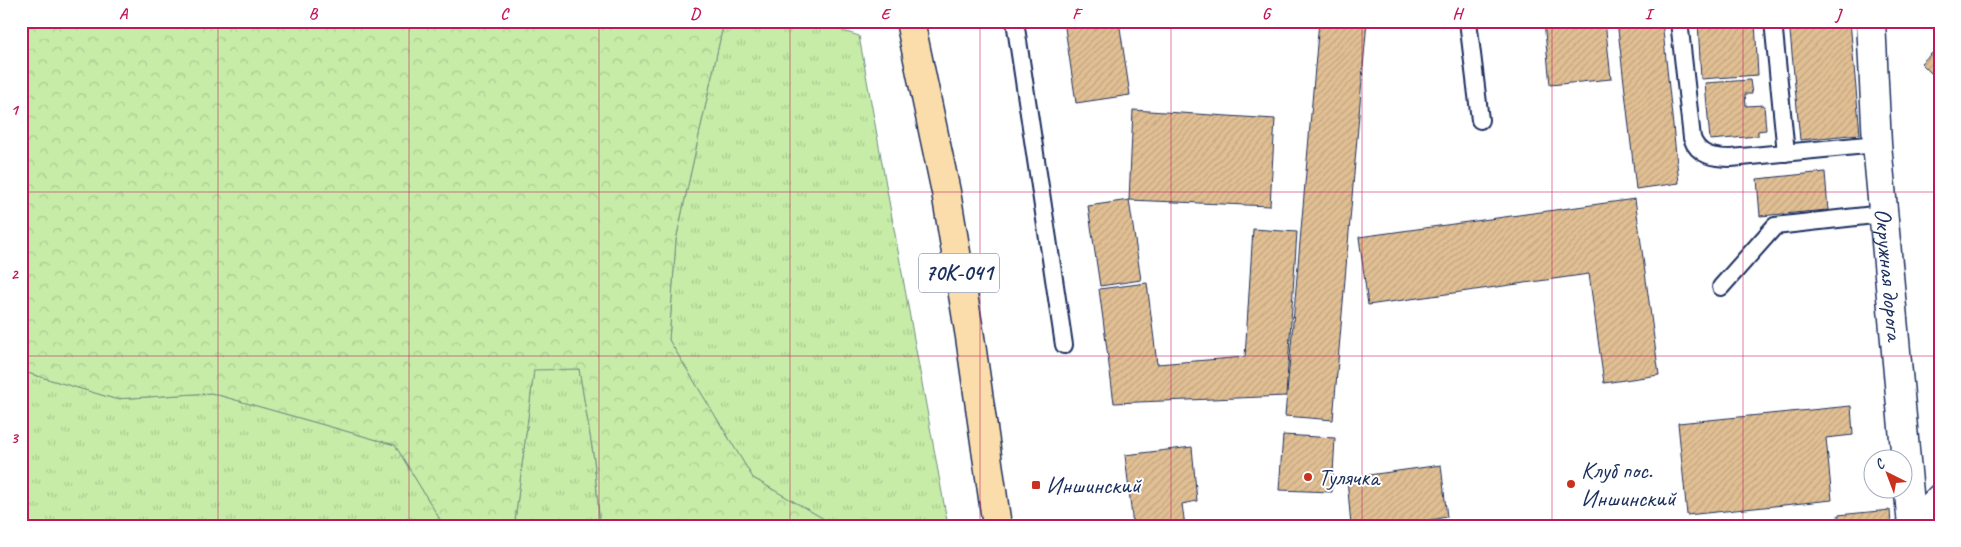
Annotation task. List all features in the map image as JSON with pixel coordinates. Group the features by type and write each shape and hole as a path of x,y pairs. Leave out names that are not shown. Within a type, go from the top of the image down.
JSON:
{"main road":[{"name":"70К-041","path":"910,21 946,192 970,337 997,526"}],"street":[{"name":"Окружная дорога","path":"1876,25 1876,144 1913,526"},
{"path":"1913,526 1940,498"}],"lane":[{"path":"1015,21 1064,345"},
{"path":"1468,21 1480,120"},
{"path":"1679,21 1692,138 1696,146 1706,155 1722,158 1876,144"},
{"path":"1772,21 1786,153"},
{"path":"1721,288 1775,226 1883,214"}],"green space":[{"path":"21,21 724,21 676,240 669,340 753,478 824,519 823,526 600,526 594,459 579,369 534,370 515,521 502,526 444,526 395,445 211,393 115,399 21,371"},
{"path":"724,21 813,21 859,36 948,526 823,526 824,519 753,478 669,340 676,240"},
{"path":"534,369 579,369 594,459 600,526 502,526 515,521"},
{"path":"21,371 115,399 211,393 395,445 444,526 21,526"}],"building":[{"path":"1064,21 1119,21 1130,95 1076,103"},
{"path":"1319,21 1367,21 1333,420 1285,416"},
{"path":"1544,21 1605,21 1611,79 1550,85"},
{"path":"1617,21 1662,21 1679,183 1636,189"},
{"path":"1698,21 1755,21 1758,75 1701,79"},
{"path":"1789,21 1850,21 1860,134 1800,140"},
{"path":"1940,46 1940,82 1921,63"},
{"path":"1750,80 1752,94 1745,94 1746,106 1764,105 1766,130 1758,131 1758,136 1710,140 1705,83"},
{"path":"1133,110 1275,119 1270,206 1129,200"},
{"path":"1825,172 1828,210 1760,216 1757,179"},
{"path":"1635,199 1659,375 1604,383 1589,274 1368,305 1359,237"},
{"path":"1129,200 1141,280 1100,286 1088,206"},
{"path":"1253,229 1297,232 1286,396 1114,403 1099,289 1147,283 1157,364 1245,357"},
{"path":"1851,406 1853,435 1826,438 1832,500 1687,515 1678,423"},
{"path":"1283,435 1335,438 1332,492 1279,490"},
{"path":"1192,447 1197,501 1182,504 1185,526 1133,526 1125,455"},
{"path":"1441,465 1447,517 1397,526 1351,526 1347,478"},
{"path":"1890,510 1891,526 1839,526 1838,515"},
{"path":"1702,522 1702,526 1671,526"}],"place":[{"name":"Тулячка","path":"1308,477"},
{"name":"Клуб пос. Иншинский","path":"1571,484"},
{"name":"Иншинский","path":"1036,485"}]}
